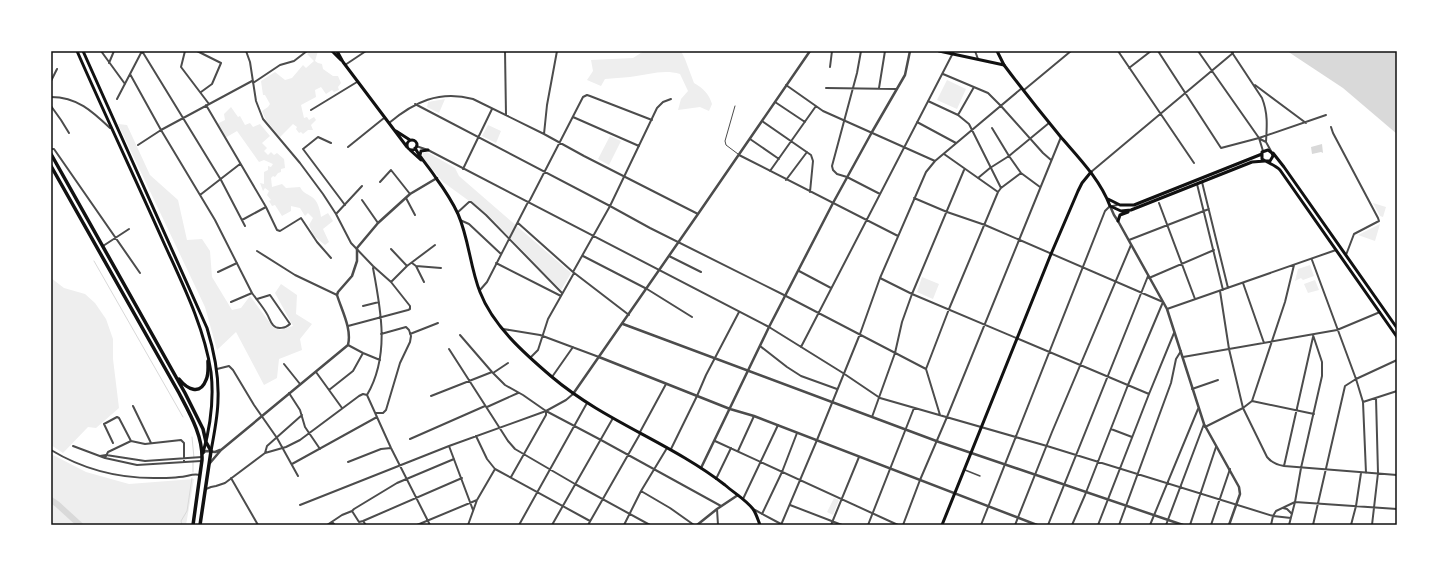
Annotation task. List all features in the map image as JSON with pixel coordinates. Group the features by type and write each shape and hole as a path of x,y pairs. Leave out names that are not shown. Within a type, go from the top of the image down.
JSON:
{"highway":[{"path":"51,154 199,419 206,442 211,452 200,525"},
{"path":"51,166 196,425 202,457 193,525"},
{"path":"172,371 185,386 190,389 196,389 203,386 206,380 208,361"}],"main road":[{"path":"77,51 196,316 203,338 211,372 211,398 206,442 202,457"},
{"path":"83,51 202,315 211,343 217,370 218,399 211,452"},
{"path":"332,51 342,61 408,148 436,178 460,220 480,291 494,318 503,329 530,358 573,394 716,478 754,509 760,525"},
{"path":"337,51 342,61"},
{"path":"939,51 953,52 1004,65"},
{"path":"999,53 1004,65 1023,90 1091,172 1108,199 1110,206 1120,211 1132,210"},
{"path":"395,130 410,140 415,141 420,157 426,166"},
{"path":"408,148 407,143 410,140"},
{"path":"408,148 412,150 416,147"},
{"path":"420,157 421,151 428,150"},
{"path":"1108,199 1117,204 1131,206 1268,150 1272,152 1284,167 1397,328"},
{"path":"1263,152 1262,157 1280,170 1397,337"},
{"path":"1118,221 1120,215 1252,162 1270,161 1272,158 1272,152"},
{"path":"942,525 1051,254 1078,191 1082,183 1091,172"}],"street":[{"path":"101,51 125,84"},
{"path":"109,63 114,51"},
{"path":"117,99 142,51"},
{"path":"142,51 221,180 245,226"},
{"path":"185,51 181,67 209,104"},
{"path":"196,51 221,63 212,84 201,92"},
{"path":"246,51 250,62 256,101 263,119 300,163 336,214 348,237 373,266 390,282 408,303 410,309 348,326"},
{"path":"138,145 161,130 206,105 280,66 294,62 307,51"},
{"path":"345,65 366,51"},
{"path":"505,51 506,115"},
{"path":"544,134 547,105 557,51"},
{"path":"300,505 448,446 546,411 566,400 573,394 810,51"},
{"path":"830,67 832,51"},
{"path":"860,51 854,88 832,166 833,170 837,174 847,177 880,194"},
{"path":"879,88 884,51"},
{"path":"701,468 769,327 833,203 872,132 898,89 905,75 910,51"},
{"path":"975,51 978,59"},
{"path":"754,509 781,525 860,334 880,278 926,172 935,161 1070,51"},
{"path":"1118,51 1194,163"},
{"path":"1129,68 1151,51"},
{"path":"1158,51 1221,148 1267,136 1326,115"},
{"path":"1198,51 1259,138 1263,152"},
{"path":"801,347 953,52"},
{"path":"1091,172 1212,71 1232,52 1266,106 1268,115 1266,142"},
{"path":"51,81 58,69"},
{"path":"130,74 161,130 200,195 252,293 271,321 272,325 276,327 289,326 290,324 270,295 257,299"},
{"path":"943,74 988,93 1051,160"},
{"path":"311,110 357,82"},
{"path":"786,85 816,106 844,121 935,161"},
{"path":"1254,85 1307,123"},
{"path":"958,115 974,87"},
{"path":"826,88 898,89"},
{"path":"480,291 487,282 495,263 585,95 652,120"},
{"path":"389,123 403,111 415,104 430,99 452,96 463,97 492,108 698,214"},
{"path":"51,97 62,98 80,104 96,114 113,130"},
{"path":"530,358 538,350 548,319 594,237 660,105 671,99"},
{"path":"928,101 958,115 966,121 1001,188"},
{"path":"775,102 805,122"},
{"path":"415,104 650,228 786,296 926,369"},
{"path":"206,105 266,207 278,231 300,218 317,242 331,258"},
{"path":"51,106 69,133"},
{"path":"770,171 816,106"},
{"path":"463,169 492,108"},
{"path":"573,117 639,146"},
{"path":"348,147 384,118"},
{"path":"762,121 812,157 810,192"},
{"path":"917,122 957,143"},
{"path":"978,178 990,168 1009,156 1050,123"},
{"path":"1331,127 1378,218 1377,222 1354,234 1346,255"},
{"path":"992,128 1021,173 1040,187"},
{"path":"332,143 318,137 303,149 345,205"},
{"path":"903,525 920,480 1061,137"},
{"path":"1259,138 1266,142 1272,152"},
{"path":"750,139 779,159"},
{"path":"416,147 428,150 769,327 880,398 1098,461 1273,516 1291,518"},
{"path":"51,149 54,149 140,273"},
{"path":"786,180 807,152"},
{"path":"739,154 786,180 898,236"},
{"path":"944,154 964,170 998,192"},
{"path":"200,195 240,164"},
{"path":"380,182 391,170 410,194"},
{"path":"872,418 895,353 902,322 912,294 964,170"},
{"path":"940,415 926,369 949,309 998,192 1021,173"},
{"path":"337,295 352,276 357,260 357,248 378,223 410,194 436,178"},
{"path":"1202,182 1228,288"},
{"path":"1198,184 1214,250 1222,290 1229,349 1243,408 1267,457 1274,464 1284,466 1397,475"},
{"path":"336,214 362,186"},
{"path":"406,198 415,215"},
{"path":"914,198 946,212 985,225 1163,302"},
{"path":"362,200 378,223"},
{"path":"457,213 469,202 471,202 486,214 562,294"},
{"path":"1159,203 1196,299"},
{"path":"981,525 1105,211 1110,206 1117,204"},
{"path":"1110,206 1167,309 1204,426 1230,469 1240,489 1237,504 1229,525"},
{"path":"242,220 266,207"},
{"path":"1129,240 1209,209"},
{"path":"460,220 469,224 500,254"},
{"path":"518,222 574,273 629,315"},
{"path":"103,246 129,229"},
{"path":"1015,525 1131,244"},
{"path":"390,282 407,266 435,245"},
{"path":"391,250 407,266"},
{"path":"1048,525 1148,277 1214,250"},
{"path":"1167,309 1312,260 1336,250"},
{"path":"209,464 221,450 348,345 348,326 337,295 295,275 257,251"},
{"path":"583,256 646,289 692,317"},
{"path":"669,256 701,272"},
{"path":"1312,260 1363,402 1366,473"},
{"path":"218,272 237,263"},
{"path":"412,263 416,266 424,282"},
{"path":"495,263 562,294"},
{"path":"1166,525 1204,426 1243,408 1252,401 1285,302 1294,265"},
{"path":"367,395 371,389 380,360 381,317 373,266"},
{"path":"416,266 441,268"},
{"path":"799,271 831,288"},
{"path":"880,278 912,294 1148,394"},
{"path":"1243,283 1264,343"},
{"path":"231,302 252,293"},
{"path":"363,306 379,302"},
{"path":"1072,525 1163,302"},
{"path":"624,525 697,396 714,358 739,312"},
{"path":"1183,357 1337,330 1380,312"},
{"path":"410,334 438,323"},
{"path":"622,324 905,430 1035,476 1183,525"},
{"path":"376,413 383,413 386,410 396,376 410,342 410,334 406,327 381,334"},
{"path":"503,329 542,336 573,347 730,409 778,425 1037,525"},
{"path":"1098,525 1148,394 1174,332"},
{"path":"460,334 505,385 546,411 720,506"},
{"path":"1284,466 1313,335"},
{"path":"1289,525 1322,376 1322,362 1313,335"},
{"path":"348,345 380,360"},
{"path":"760,346 801,376 837,389"},
{"path":"552,377 573,347"},
{"path":"449,348 508,441 515,449 650,525"},
{"path":"1119,525 1171,383 1176,359 1181,351"},
{"path":"329,390 353,371 363,353"},
{"path":"1313,525 1345,386 1356,379 1397,360"},
{"path":"431,396 493,373 508,363"},
{"path":"284,364 300,384"},
{"path":"217,370 229,366 232,368 254,405 277,438 298,476"},
{"path":"316,372 342,408"},
{"path":"1192,389 1218,380"},
{"path":"588,525 666,384"},
{"path":"1363,402 1397,391"},
{"path":"289,393 300,410 309,434 320,449"},
{"path":"410,439 518,393"},
{"path":"205,490 211,486 225,483 265,453 286,447 309,434 342,408 363,394 367,395"},
{"path":"367,395 399,465 430,525"},
{"path":"1372,525 1378,474 1376,398"},
{"path":"1252,401 1314,414"},
{"path":"519,525 587,403"},
{"path":"133,406 151,443"},
{"path":"868,525 914,408"},
{"path":"1150,525 1198,409"},
{"path":"511,476 546,415 546,411"},
{"path":"265,453 266,448 302,415"},
{"path":"738,451 754,416"},
{"path":"113,443 104,424 117,417 119,418 131,441"},
{"path":"292,464 377,417"},
{"path":"552,525 613,418"},
{"path":"743,499 778,425"},
{"path":"1111,428 1132,437"},
{"path":"762,514 782,472 797,433"},
{"path":"476,436 487,459 495,469 511,476 590,521"},
{"path":"105,456 108,452 131,441 141,444 182,440 184,443 184,462"},
{"path":"715,441 898,525"},
{"path":"73,446 99,456 168,463 196,461 202,457 205,451 215,452 221,450"},
{"path":"448,446 462,478 473,510"},
{"path":"1190,525 1216,447"},
{"path":"348,462 381,449 391,448"},
{"path":"716,478 731,448"},
{"path":"51,450 72,461 106,473 137,478 181,477 193,474 200,475"},
{"path":"105,456 137,465 167,459 202,457"},
{"path":"831,525 859,457"},
{"path":"167,459 168,463"},
{"path":"327,525 406,478 454,460"},
{"path":"469,525 477,500 495,469"},
{"path":"1211,525 1230,469"},
{"path":"964,470 980,476"},
{"path":"1351,525 1356,506 1361,473"},
{"path":"231,478 258,525"},
{"path":"352,511 359,522 363,521 462,478"},
{"path":"642,491 694,525"},
{"path":"697,525 720,506 738,495"},
{"path":"417,525 477,500"},
{"path":"1270,525 1276,511 1295,502 1397,509"},
{"path":"790,505 842,525"},
{"path":"1282,508 1287,509 1292,514"},
{"path":"717,509 718,525"},
{"path":"363,521 366,525"},
{"path":"332,522 335,525"}],"lane":[{"path":"735,106 725,141 726,145 739,154"}],"shaded area":[{"path":"311,51 318,51 315,61 322,64 323,69 333,76 338,76 341,83 338,87 339,90 334,92 332,90 326,94 321,87 315,90 316,97 301,105 304,118 307,117 309,120 314,117 316,120 311,125 313,130 308,130 303,134 301,132 299,133 296,129 297,127 293,124 280,137 266,120 262,111 270,104 265,95 263,95 261,81 275,72 285,80 292,78 303,65 306,68 314,61 307,54"},
{"path":"644,51 681,51 694,83 705,92 711,100 712,104 709,111 700,107 678,110 681,99 688,91 680,74 661,72 605,79 601,86 587,80 593,71 591,60 633,58"},
{"path":"1287,51 1397,51 1397,134 1343,88"},
{"path":"947,80 966,89 957,109 937,100"},
{"path":"445,99 439,113 427,107 428,102"},
{"path":"231,107 238,117 240,116 245,125 250,123 253,127 260,124 270,136 262,143 267,148 264,151 268,155 271,152 274,155 277,153 284,159 285,168 281,169 281,172 275,177 273,176 271,178 272,187 282,184 286,188 300,187 316,201 321,217 328,213 333,221 323,229 329,242 325,245 314,236 309,225 313,218 308,213 305,216 300,208 291,206 291,211 282,216 275,205 272,206 269,201 271,200 267,195 269,191 265,188 263,191 260,183 264,184 264,172 268,170 268,166 271,167 273,164 264,160 259,162 237,131 225,138 217,124 225,120 224,114"},
{"path":"118,124 127,125 150,175 178,200 187,240 202,239 210,251 212,277 232,310 241,308 250,296 273,327 280,330 293,326 275,293 281,284 297,295 296,314 312,324 300,339 302,350 279,359 277,378 264,385 236,332 217,350 205,307"},
{"path":"488,125 501,131 496,143 482,136"},
{"path":"610,136 621,141 609,165 598,159"},
{"path":"1322,144 1323,153 1312,154 1311,147"},
{"path":"427,152 455,168 459,176 571,273 561,290 487,214 443,182 422,157 423,153"},
{"path":"1373,203 1386,207 1383,217 1380,216"},
{"path":"1380,224 1375,241 1358,235"},
{"path":"1310,265 1314,276 1303,280 1301,278 1295,281 1298,269"},
{"path":"922,277 939,284 933,299 917,292"},
{"path":"51,278 64,288 85,294 95,303 106,319 113,339 113,359 119,408 96,428 88,427 63,453 51,445"},
{"path":"1315,280 1319,290 1308,293 1304,284"},
{"path":"51,454 86,472 129,484 194,479 186,525 51,525"},
{"path":"834,498 839,500 833,515 827,512"}],"waterway":[{"path":"94,261 183,417"},
{"path":"192,437 194,458"},
{"path":"193,461 193,472"},
{"path":"182,525 181,521 187,511 192,478"},
{"path":"51,500 80,525"}]}
